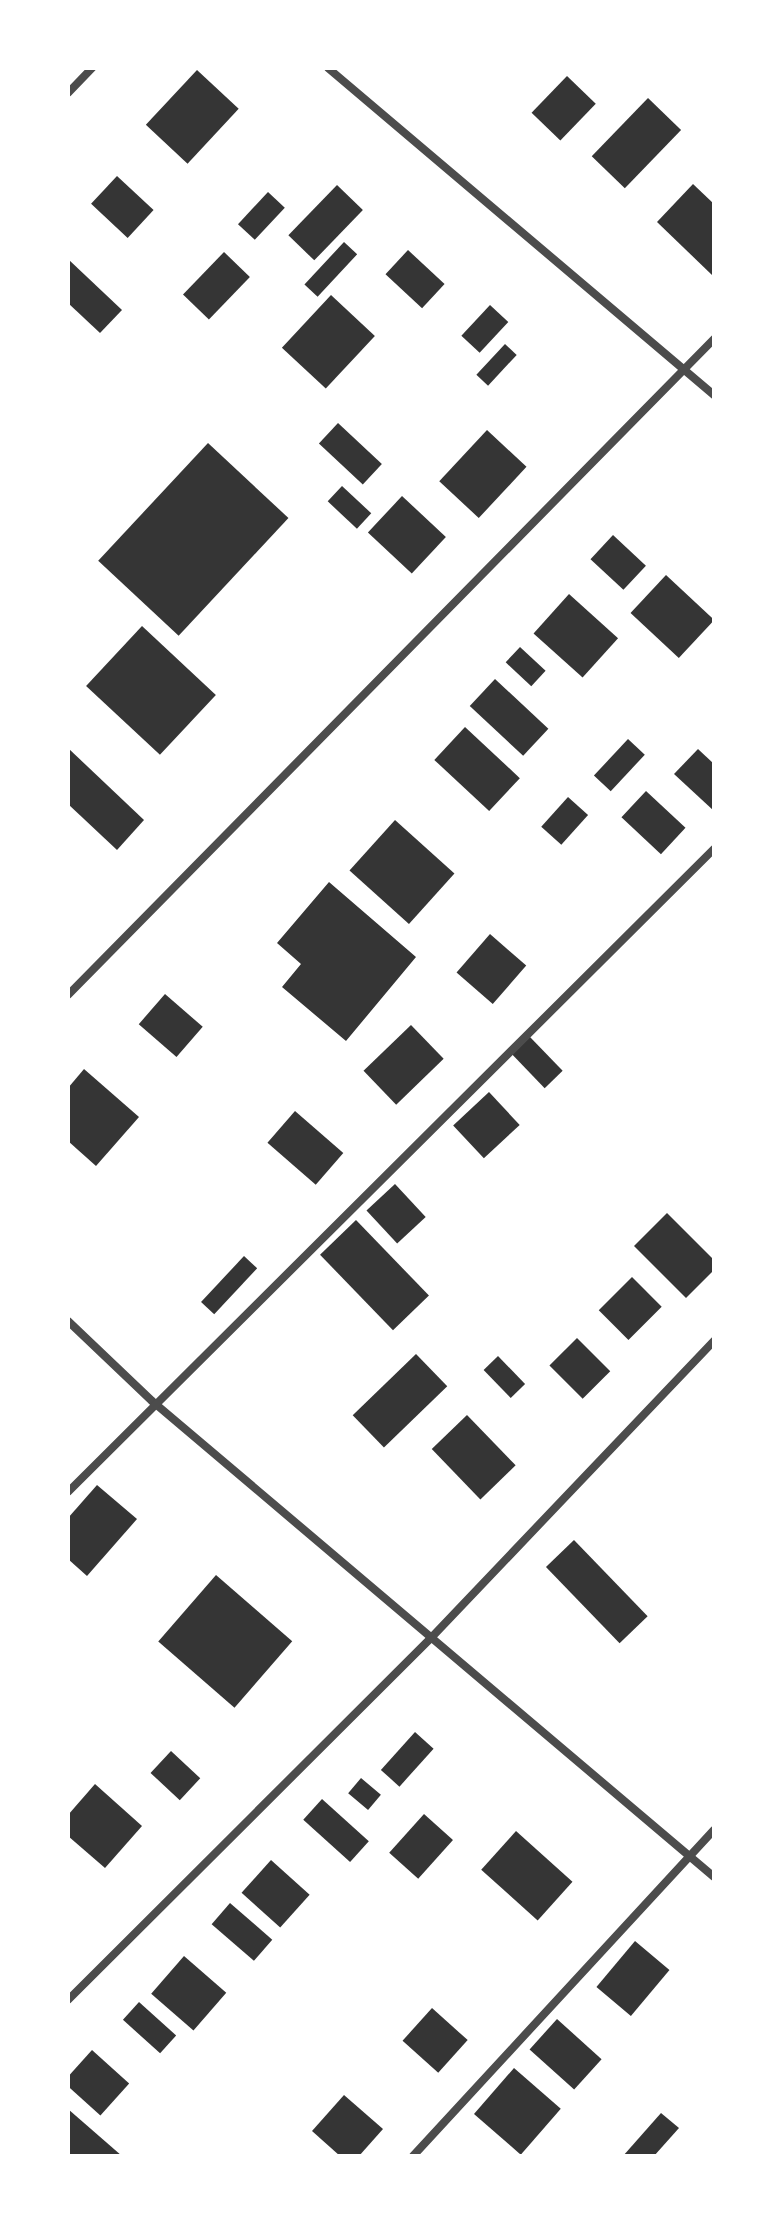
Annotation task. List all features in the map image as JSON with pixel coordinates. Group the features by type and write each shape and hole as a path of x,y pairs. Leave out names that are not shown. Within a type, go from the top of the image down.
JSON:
{"street":[{"path":"68,93 92,68"},
{"path":"328,68 714,395"},
{"path":"68,995 714,339"},
{"path":"68,1492 152,1401 714,849"},
{"path":"68,1321 152,1401 714,1877"},
{"path":"68,2000 430,1639 714,1341"},
{"path":"413,2156 714,1830"}],"building":[{"path":"197,70 239,109 188,164 146,125"},
{"path":"567,76 596,104 560,140 532,113"},
{"path":"648,98 681,130 625,188 592,156"},
{"path":"117,176 154,210 128,238 91,204"},
{"path":"693,184 714,204 712,275 657,222"},
{"path":"337,185 363,210 314,260 288,235"},
{"path":"268,192 285,208 255,240 238,224"},
{"path":"344,242 357,254 318,297 304,284"},
{"path":"408,250 445,284 422,308 385,274"},
{"path":"224,252 250,277 209,319 183,294"},
{"path":"68,259 122,310 100,333 68,303"},
{"path":"331,295 375,336 326,389 282,348"},
{"path":"490,305 508,322 480,353 461,336"},
{"path":"505,344 517,355 488,386 476,375"},
{"path":"338,423 382,464 363,484 319,443"},
{"path":"487,430 526,467 479,518 439,481"},
{"path":"208,443 288,518 179,636 98,561"},
{"path":"342,486 371,513 357,529 328,501"},
{"path":"402,496 446,537 412,573 368,533"},
{"path":"613,535 646,566 623,590 590,559"},
{"path":"666,575 714,620 679,658 631,613"},
{"path":"569,594 618,638 583,678 534,633"},
{"path":"142,626 216,695 160,755 86,686"},
{"path":"520,647 546,671 531,686 506,662"},
{"path":"495,679 548,729 523,756 470,706"},
{"path":"465,727 520,778 489,811 434,760"},
{"path":"628,739 645,755 611,791 594,776"},
{"path":"68,748 144,820 117,850 68,804"},
{"path":"698,749 714,764 714,811 674,774"},
{"path":"646,791 685,828 661,854 621,817"},
{"path":"568,797 588,815 561,845 541,827"},
{"path":"395,820 454,874 409,924 349,871"},
{"path":"329,882 416,957 346,1041 282,987 301,964 277,943"},
{"path":"490,934 526,965 493,1004 457,972"},
{"path":"165,994 203,1027 176,1057 139,1024"},
{"path":"411,1025 444,1059 396,1105 364,1071"},
{"path":"530,1037 563,1071 545,1088 512,1054"},
{"path":"84,1069 139,1117 96,1166 68,1141 68,1088"},
{"path":"489,1092 520,1125 484,1158 453,1125"},
{"path":"295,1111 343,1153 316,1185 267,1143"},
{"path":"395,1184 426,1217 397,1244 366,1211"},
{"path":"667,1213 714,1260 714,1270 686,1298 634,1246"},
{"path":"356,1220 429,1296 393,1330 320,1255"},
{"path":"244,1256 257,1268 214,1314 201,1302"},
{"path":"632,1277 662,1307 628,1340 599,1310"},
{"path":"577,1338 610,1371 583,1399 549,1366"},
{"path":"416,1354 447,1386 384,1448 353,1415"},
{"path":"498,1356 525,1384 511,1398 484,1370"},
{"path":"467,1415 516,1465 480,1499 432,1449"},
{"path":"97,1485 137,1519 87,1576 68,1559 68,1518"},
{"path":"574,1540 648,1616 620,1643 546,1567"},
{"path":"216,1575 292,1641 234,1708 158,1641"},
{"path":"415,1732 434,1749 399,1787 381,1770"},
{"path":"171,1751 200,1778 180,1800 151,1773"},
{"path":"361,1778 381,1795 368,1810 348,1793"},
{"path":"95,1784 142,1826 105,1868 68,1836 68,1815"},
{"path":"322,1799 369,1841 350,1862 303,1820"},
{"path":"424,1814 453,1840 418,1879 389,1853"},
{"path":"516,1831 572,1882 538,1920 481,1870"},
{"path":"271,1860 310,1895 280,1927 242,1893"},
{"path":"230,1903 272,1940 254,1961 212,1924"},
{"path":"635,1941 669,1970 631,2016 596,1987"},
{"path":"184,1956 226,1993 193,2030 151,1994"},
{"path":"139,2002 176,2035 160,2053 123,2020"},
{"path":"432,2008 468,2040 438,2073 403,2041"},
{"path":"557,2019 602,2059 574,2090 530,2049"},
{"path":"92,2050 129,2083 100,2115 68,2086 68,2077"},
{"path":"514,2068 561,2109 521,2155 474,2114"},
{"path":"344,2095 383,2129 359,2156 340,2156 312,2131"},
{"path":"68,2109 122,2156 68,2156"},
{"path":"661,2113 679,2128 654,2156 623,2156"}]}
